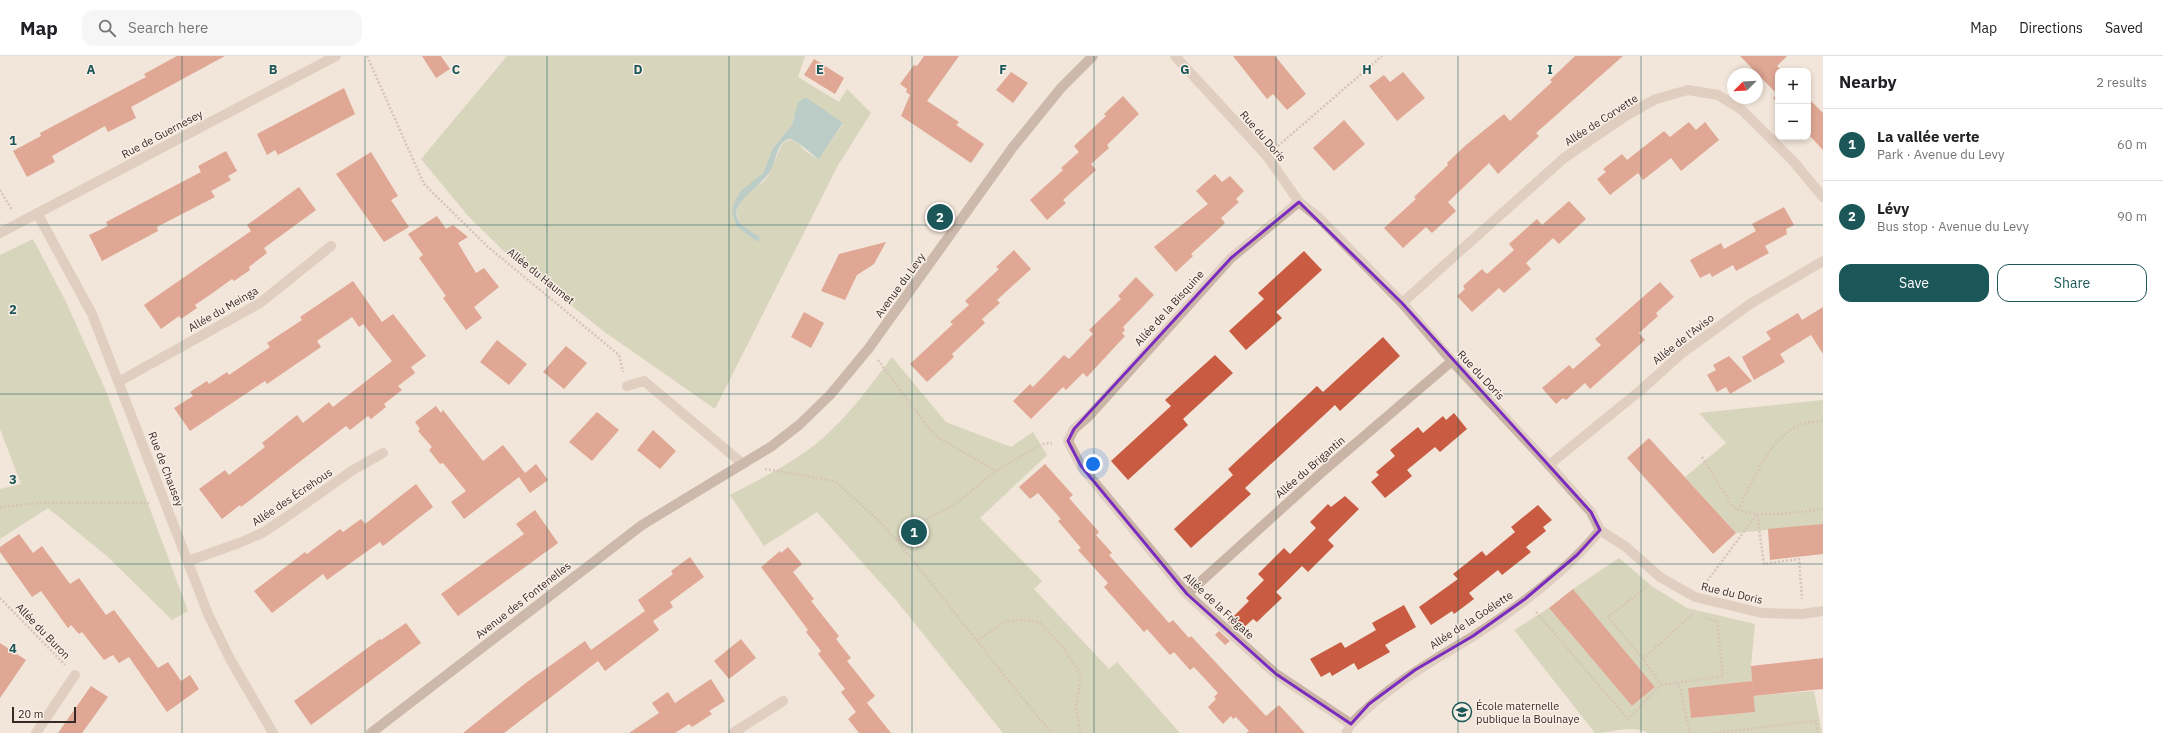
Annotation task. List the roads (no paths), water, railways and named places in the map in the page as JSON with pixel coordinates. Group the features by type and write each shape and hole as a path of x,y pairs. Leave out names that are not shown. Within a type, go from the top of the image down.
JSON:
{"street":[{"name":"Rue de Guernesey","path":"0,233 336,56"},
{"name":"Avenue du Levy","path":"694,492 743,464 799,425 830,395 869,348 1013,147 1061,88 1093,56"},
{"name":"Rue du Doris","path":"1175,56 1267,156 1299,202 1319,218 1402,303 1452,362 1549,465 1591,512 1600,530 1626,547 1660,577 1695,597 1762,613 1802,614 1823,611"},
{"name":"Allée de Corvette","path":"1402,303 1564,158 1632,112 1656,99 1688,90 1718,95 1742,110 1793,161 1823,197"},
{"name":"Allée de la Bisquine","path":"1068,440 1074,429 1089,416 1197,294 1232,258 1299,202"},
{"name":"Rue de Chausey","path":"36,213 92,314 120,381 208,614 230,659 273,733"},
{"name":"Allée du Meinga","path":"120,381 260,303 331,246"},
{"name":"Allée de l'Aviso","path":"1549,465 1642,388 1680,354 1750,304 1823,261"},
{"name":"Allée du Brigantin","path":"1187,594 1321,473 1452,362"},
{"path":"627,386 644,381 743,464"},
{"name":"Allée de la Frégate","path":"1068,440 1081,466 1187,594 1276,674 1351,724"},
{"name":"Allée des Écrehous","path":"188,561 239,543 262,533 353,470 383,454"},
{"name":"Avenue des Fontenelles","path":"371,733 642,525 694,492"},
{"name":"Allée de la Goélette","path":"1351,724 1369,704 1415,670 1473,636 1525,599 1572,559 1600,530"},
{"path":"36,733 75,675"},
{"path":"733,733 783,701"}],"lane":[{"path":"1346,733 1351,724"}],"water":[{"path":"804,98 807,98 843,123 819,159 792,139 785,141 779,148 771,170 740,203 737,211 738,219 745,227 760,237 758,242 737,227 732,211 734,203 741,191 763,173 773,148 792,125 798,103"}],"place":[{"name":"Lévy","path":"940,217"},
{"name":"La vallée verte","path":"914,532"},
{"name":"École maternelle publique la Boulnaye","path":"1462,712"}]}
